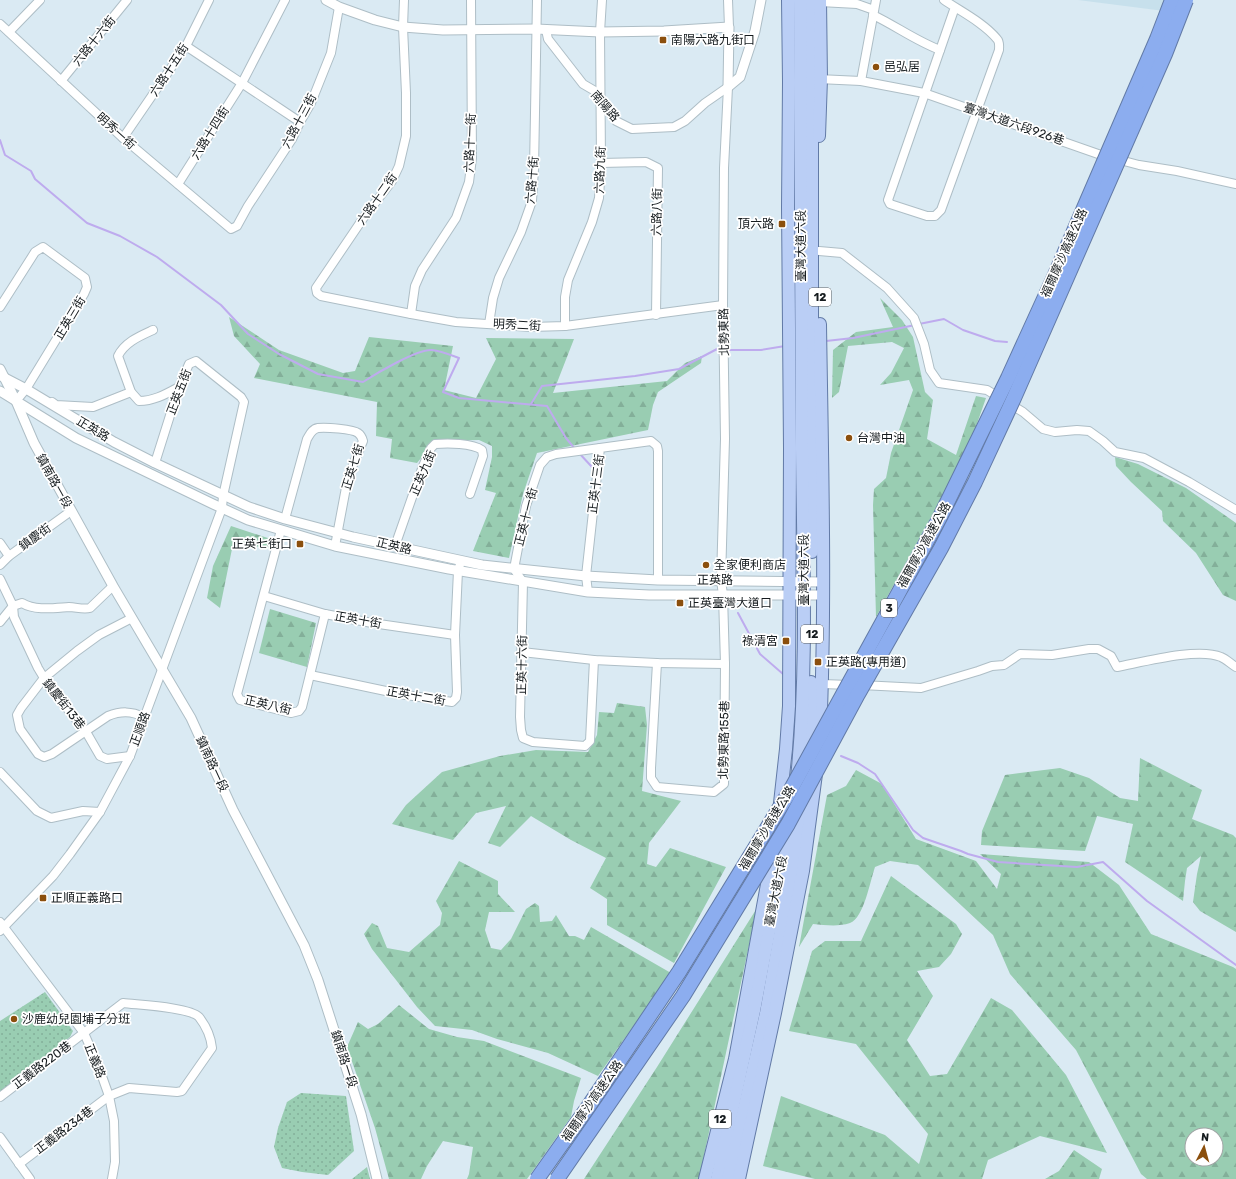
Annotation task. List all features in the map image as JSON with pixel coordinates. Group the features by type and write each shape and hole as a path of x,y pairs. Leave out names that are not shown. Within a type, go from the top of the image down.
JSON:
{"highway":[{"name":"福爾摩沙高速公路","path":"537,1179 588,1107 679,972 790,791 939,520 1008,378 1055,275 1157,40 1172,0"},
{"name":"福爾摩沙高速公路","path":"557,1179 683,996 788,824 858,694 941,548 975,482 1014,398 1165,54 1186,0"}],"main road":[{"name":"臺灣大道六段","path":"788,0 819,141 819,251 823,450 813,582"},
{"name":"臺灣大道六段","path":"728,1179 766,1013 804,800 810,752 813,595 812,125 805,81 800,0"},
{"name":"臺灣大道六段","path":"706,1179 735,1059 777,830 786,749 789,706 790,448 788,208 817,1"},
{"name":"臺灣大道六段","path":"739,1179 774,1018 803,871 820,745 822,684 813,595"},
{"name":"臺灣大道六段","path":"717,1179 754,1011 794,799 804,670 813,595"}],"street":[{"path":"10,32 40,0"},
{"name":"六路十六街","path":"61,81 127,0"},
{"name":"六路十五街","path":"123,138 186,46 209,0"},
{"name":"六路十四街","path":"178,184 242,83 285,0"},
{"path":"326,0 375,20 403,27 443,30 536,29 600,32 664,31 729,27"},
{"name":"六路十二街","path":"316,288 364,217 392,181 399,166 406,136 403,27 404,0"},
{"name":"六路十一街","path":"411,314 415,286 422,270 456,218 469,182 472,158 471,0"},
{"name":"六路十街","path":"489,324 493,298 499,278 521,232 532,200 534,169 537,0"},
{"name":"六路九街","path":"565,326 565,297 568,280 592,222 599,198 601,163 600,32 602,0"},
{"name":"北勢東路","path":"725,664 723,596 721,580 725,440 723,305 724,168 729,27 728,0"},
{"path":"728,87 740,77 755,31 761,0"},
{"path":"861,82 876,0"},
{"path":"944,0 955,7 983,27 998,39 1000,46 941,210 935,216 927,216 890,204 888,200 955,7"},
{"path":"817,1 857,4 874,12 922,43 940,50"},
{"name":"六路十三街","path":"237,226 248,206 292,139 311,103 331,53 340,7"},
{"name":"明秀一街","path":"0,24 123,138 231,229 237,226"},
{"name":"南陽路","path":"546,30 548,39 568,65 584,84 595,91 616,121 632,129 674,127 685,121 705,103 728,87"},
{"path":"186,46 300,122"},
{"name":"臺灣大道六段926巷","path":"805,81 861,82 924,93 1101,155 1139,165 1177,171 1236,184"},
{"name":"六路八街","path":"601,163 646,162 658,168 656,315"},
{"name":"正英三街","path":"0,307 35,252 43,247 85,278 87,287 84,294 26,389 16,401"},
{"path":"819,251 842,253 886,288 914,318 930,370 939,383 987,390 1023,412 1043,429 1055,432 1077,430 1089,432 1103,441 1115,452 1144,458 1190,482 1236,510"},
{"name":"明秀二街","path":"316,288 317,293 321,296 411,314 456,322 532,327 565,326 723,305"},
{"path":"153,330 139,336 122,348 118,356 131,392 139,400 145,401 159,397 179,387"},
{"name":"正英五街","path":"155,463 179,387 189,364 196,361 241,397 244,402 223,496"},
{"name":"正英路","path":"1,374 114,442 155,463 223,496 249,507 285,519 461,561 514,568 586,576 658,580 813,582"},
{"name":"鎮南路一段","path":"1,374 16,401 34,443 71,510 113,586 191,718 233,810 304,945 318,980 361,1114 377,1179"},
{"path":"26,389 56,405 93,407 131,392"},
{"name":"正英路","path":"0,391 76,438 222,508 248,520 335,546 458,571 588,592 723,596 813,595"},
{"name":"正英七街","path":"285,519 307,439 311,432 317,428 342,429 357,432 362,437 362,441 348,477 335,546"},
{"name":"正英十三街","path":"588,592 586,576 600,448 651,441 657,446 658,580"},
{"name":"正英九街","path":"395,546 423,466 431,448 435,444 446,443 478,447 482,450 483,456 470,494"},
{"name":"正英十一街","path":"514,568 526,506 540,465 547,458 556,454 600,448"},
{"name":"正順路","path":"2,927 53,876 100,812 130,756 222,508 223,496"},
{"name":"鎮慶街","path":"0,565 9,556 71,510"},
{"name":"正英八街","path":"282,530 237,694 240,700 291,713 298,711 302,707 325,614"},
{"path":"0,543 9,556"},
{"name":"正英十二街","path":"310,675 400,694 452,702 456,698 457,692 455,634 458,571 461,561"},
{"path":"514,568 523,582"},
{"name":"鎮慶街13巷","path":"0,579 13,606 14,617 38,668 50,688 85,730 100,756 106,759 130,756"},
{"name":"正英十六街","path":"523,582 521,730 523,738 533,742 585,746 590,741 594,660"},
{"path":"0,622 13,606 22,604 28,607 90,608 113,586"},
{"name":"正英十街","path":"264,596 325,614 372,623 455,634"},
{"path":"132,618 99,635 44,678 17,715 20,729 38,754 44,757 52,754 85,730 108,716 118,712 128,712 144,717"},
{"path":"822,684 921,688 992,666 1004,665 1020,654 1052,655 1088,649 1098,649 1111,656 1117,667 1189,654 1205,653 1221,657 1236,667"},
{"path":"522,652 594,660 725,664"},
{"name":"北勢東路155巷","path":"657,663 651,778 657,787 714,792 724,784 725,664"},
{"path":"0,772 37,811 51,818 83,811 100,812"},
{"name":"正義路","path":"2,927 84,1033 109,1096 114,1121 115,1162 112,1179"},
{"name":"正義路220巷","path":"0,1097 123,1003 186,1010 198,1016 210,1037 212,1048 182,1091 177,1092 130,1088 109,1096"},
{"name":"正義路234巷","path":"19,1164 109,1096"},
{"path":"0,1137 30,1179"}],"shaded area":[{"path":"1078,0 1177,0 1172,12"}],"green space":[{"path":"880,298 902,320 913,337 925,392 933,400 927,439 956,455 976,396 986,398 967,452 876,617 873,505 874,489 886,478 891,453 913,390 909,380 880,385 891,373 904,348 892,342 848,346 839,392 832,398 833,350 856,332 893,327"},
{"path":"229,317 279,350 343,373 355,371 369,337 453,346 444,390 476,398 496,359 486,338 574,339 553,393 667,381 685,363 702,356 701,363 658,392 653,405 648,430 537,453 523,494 509,558 473,551 496,493 485,490 492,457 492,446 479,440 435,441 417,463 390,458 392,439 376,436 377,402 254,378 260,364 234,336"},
{"path":"1115,457 1138,464 1186,488 1236,523 1236,601 1223,595 1196,553 1163,521 1162,511 1116,466"},
{"path":"231,526 274,540 272,548 233,544 220,608 207,598 213,566"},
{"path":"270,609 316,623 307,667 259,653"},
{"path":"617,703 645,707 647,725 642,791 681,801 649,843 647,864 656,867 670,848 726,867 674,963 607,925 607,899 590,888 606,858 571,840 531,816 500,847 488,843 506,806 476,813 453,840 392,824 406,805 442,772 500,756 536,750 588,752 597,735 599,712 614,713"},
{"path":"1140,758 1202,790 1192,819 1233,835 1236,838 1236,932 1200,911 1193,902 1201,856 1187,868 1183,901 1125,862 1133,824 1097,816 1085,851 981,845 982,831 1005,775 1060,768 1089,778 1120,798 1138,801"},
{"path":"856,770 882,784 916,839 976,861 997,889 1001,874 980,854 1089,862 1119,885 1151,934 1236,969 1236,1179 1147,1179 1141,1174 1076,1050 1010,974 993,935 918,865 890,861 875,867 863,907 855,920 841,925 813,924 799,947 827,795 846,786"},
{"path":"459,861 498,881 498,894 515,912 489,912 485,930 491,948 501,950 511,939 526,909 535,903 539,906 540,922 552,921 556,915 569,936 575,936 584,940 591,927 671,973 598,1076 548,1053 497,1039 472,1030 435,1026 417,1007 372,949 364,934 372,923 378,926 387,948 409,952 440,925 442,913 436,901"},
{"path":"891,876 956,924 962,934 951,954 939,967 917,971 933,996 907,1040 930,1076 947,1074 991,998 1012,1010 1066,1075 1107,1153 1040,1136 988,1160 982,1179 815,1179 763,1166 781,1096 885,1135 919,1164 928,1134 856,1044 789,1031 812,951 825,941 861,941"},
{"path":"757,908 699,1179 584,1179 657,1067"},
{"path":"45,992 73,1031 70,1037 0,1092 0,1021"},
{"path":"399,1005 429,1029 457,1037 484,1041 581,1078 571,1117 527,1179 467,1179 473,1147 443,1141 427,1166 421,1179 389,1179 375,1128 347,1047 358,1022 368,1029 378,1024"},
{"path":"301,1093 346,1096 354,1151 328,1175 282,1168 274,1147 278,1128 287,1102"},
{"path":"1074,1150 1102,1169 1099,1179 1045,1179 1059,1171"},
{"path":"367,1167 370,1179 352,1179"}],"waterway":[{"path":"0,140 5,155 31,171 35,179 87,223 120,236 157,257 221,305 248,334 279,354 318,374 363,382 397,362 417,353 432,350 446,353 459,358 443,392 459,398 547,406 566,438 575,449"},
{"path":"919,324 944,319 963,330 995,341 1007,342"},
{"path":"826,341 853,338 915,325"},
{"path":"729,350 761,350 785,346"},
{"path":"531,404 542,386 635,376 679,369 719,349"},
{"path":"579,453 592,467"},
{"path":"738,613 760,654 783,674"},
{"path":"841,756 858,763 875,774 913,830 923,838 968,854 998,862 1077,867 1103,862 1147,901 1236,965"}],"place":[{"name":"南陽六路九街口","path":"663,40"},
{"name":"邑弘居","path":"876,67"},
{"name":"頂六路","path":"782,224"},
{"name":"台灣中油","path":"849,438"},
{"name":"正英七街口","path":"300,544"},
{"name":"全家便利商店","path":"706,565"},
{"name":"正英臺灣大道口","path":"680,603"},
{"name":"祿清宮","path":"786,641"},
{"name":"正英路(專用道)","path":"818,662"},
{"name":"正順正義路口","path":"43,898"},
{"name":"沙鹿幼兒園埔子分班","path":"14,1019"}]}
